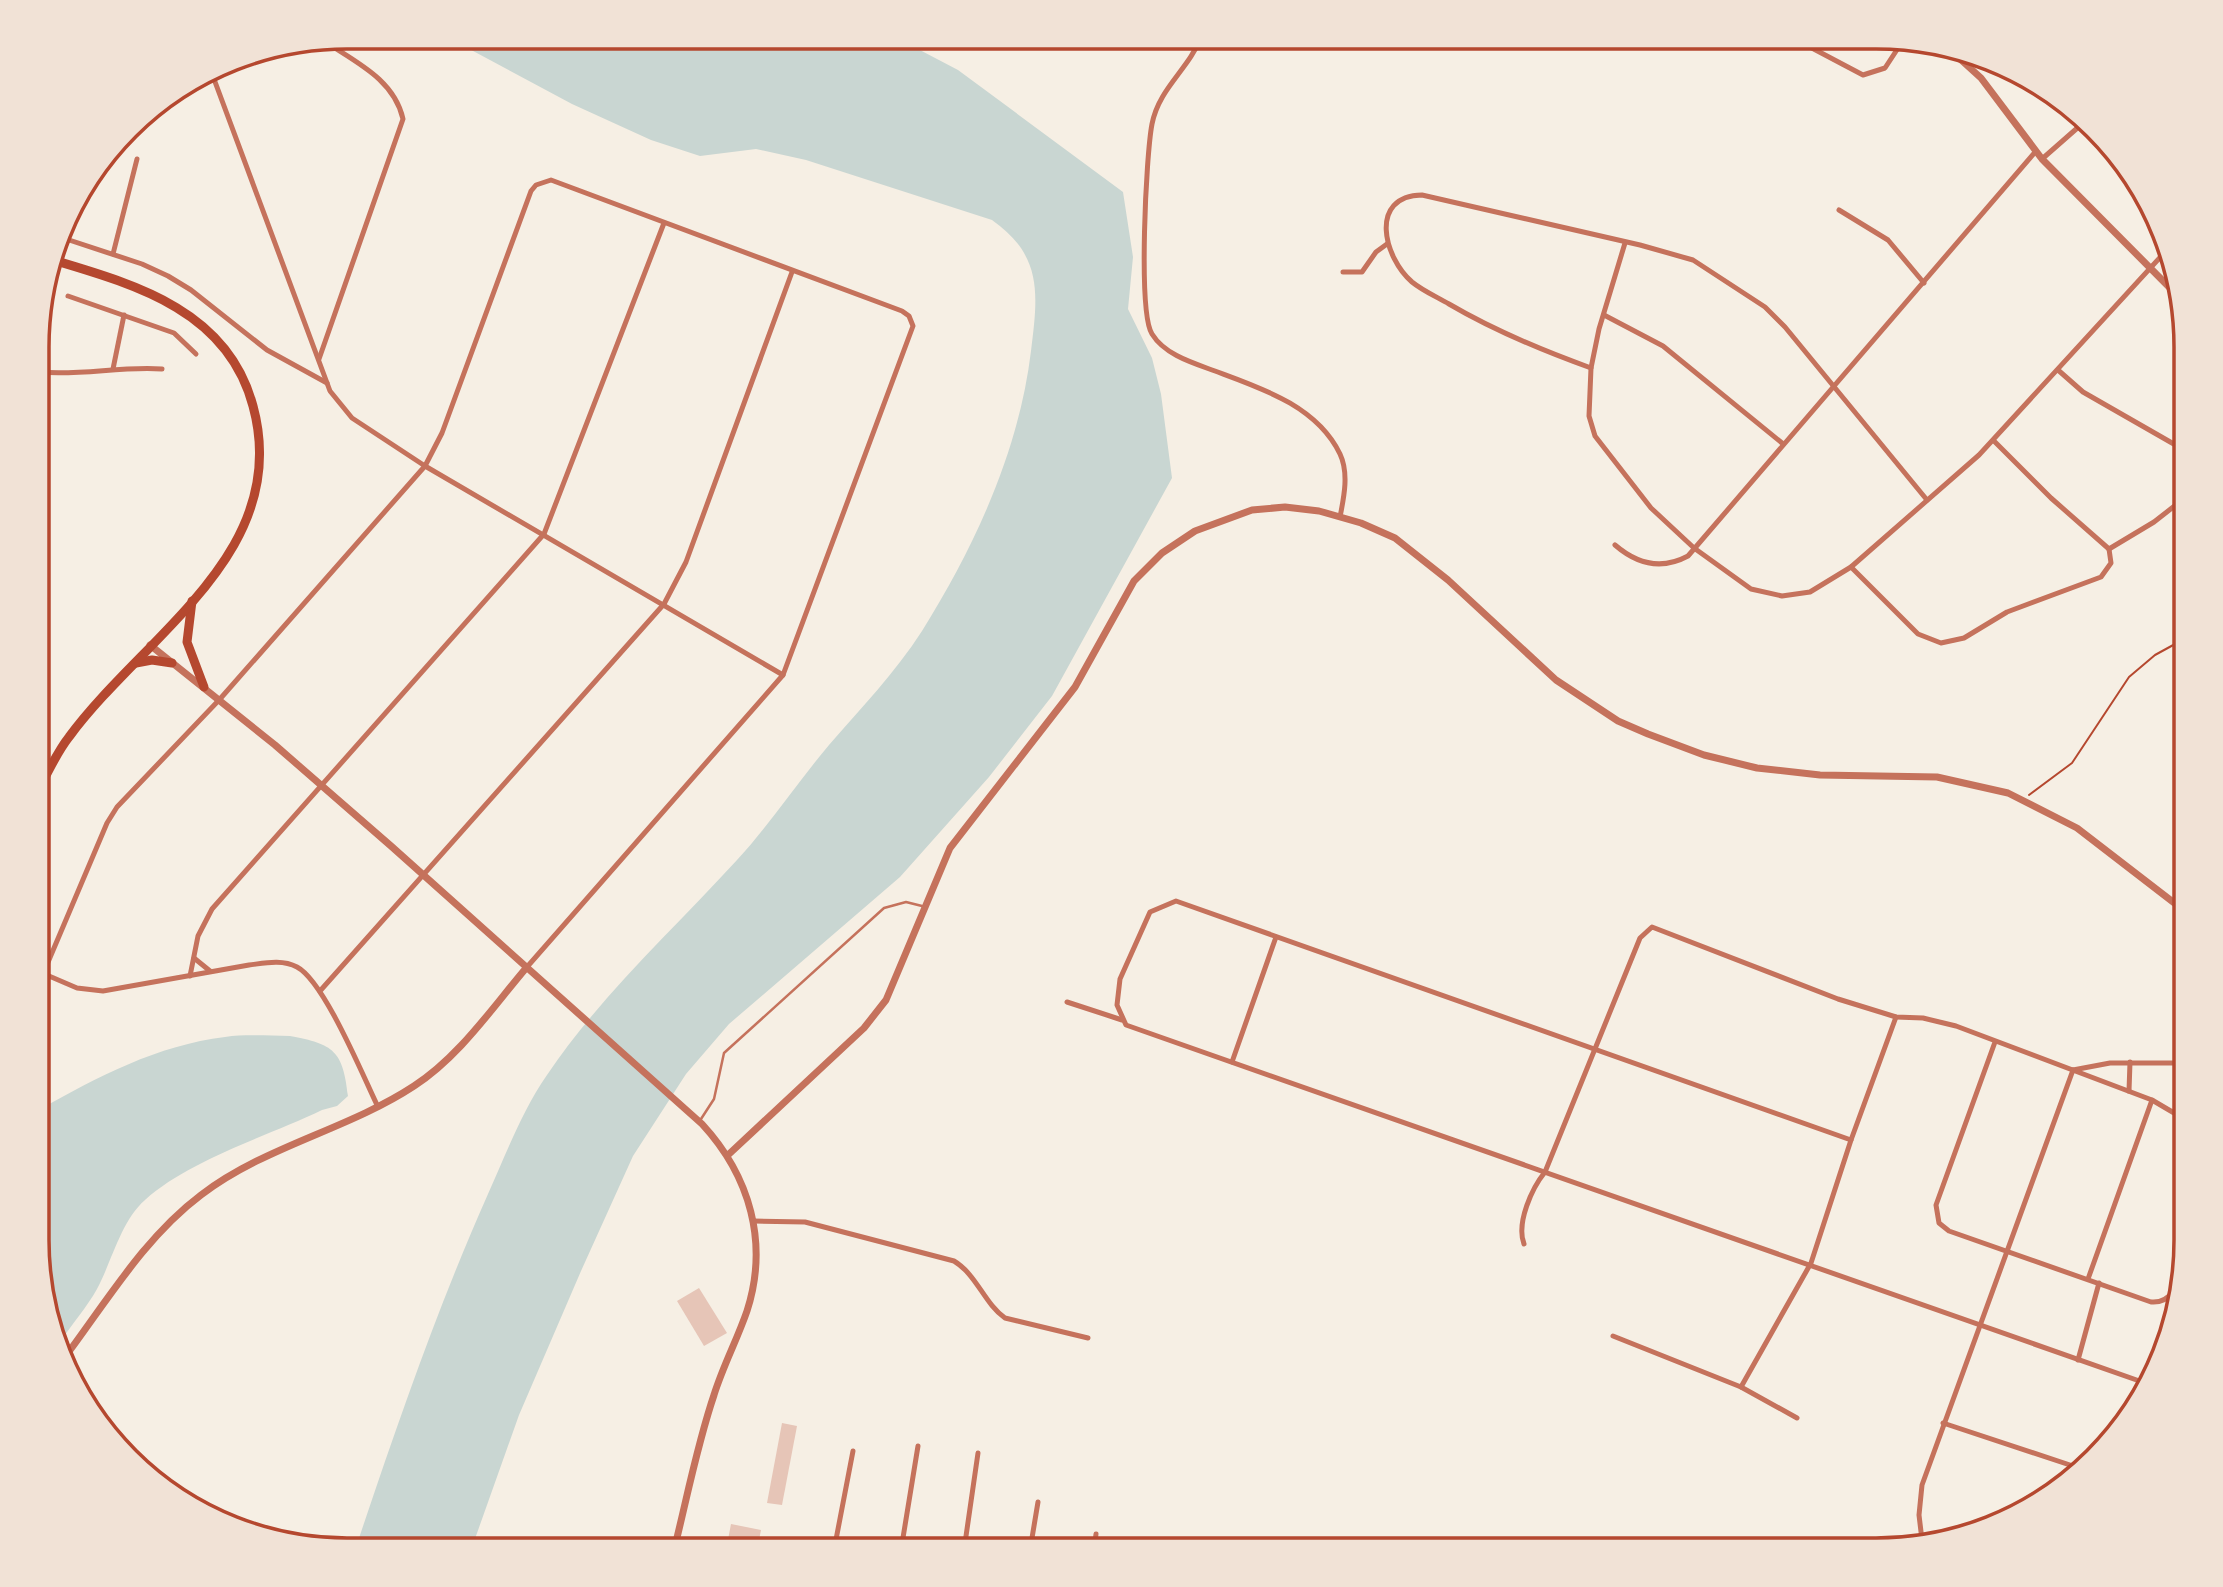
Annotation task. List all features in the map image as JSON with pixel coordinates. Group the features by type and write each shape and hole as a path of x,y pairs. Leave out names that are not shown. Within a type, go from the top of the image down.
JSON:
{"main road":[{"path":"49,771 69,737 192,599 236,545 250,517 258,488 260,437 246,383 217,339 174,303 125,282 61,263"},
{"path":"192,599 187,642 204,687"},
{"path":"135,663 152,660 172,663"}],"street":[{"path":"1195,49 1164,90 1152,124 1145,271 1147,325 1166,349 1193,363 1274,393 1316,424 1340,454 1344,468 1344,494 1340,517"},
{"path":"1814,49 1863,75 1885,68 1897,50"},
{"path":"318,359 403,119 397,101 386,85 336,50"},
{"path":"1964,62 1981,78 2042,159 2167,286"},
{"path":"214,80 327,383 337,402 352,418 425,466 783,675"},
{"path":"2042,159 2078,128"},
{"path":"1615,545 1631,557 1656,564 1681,560 1694,548 2036,151"},
{"path":"113,254 137,159"},
{"path":"49,955 117,807 220,699 425,466 442,433 536,185 544,181 558,182 792,272 902,311 913,321 911,335 783,675 442,1065 378,1107 238,1171 201,1195 153,1240 70,1350"},
{"path":"1591,368 1497,331 1415,285 1403,273 1387,244 1389,216 1396,202 1404,197 1422,195 1681,256 1712,271 1776,318 1835,384 1927,500"},
{"path":"1839,210 1888,240 1924,283"},
{"path":"190,976 198,936 212,909 544,534 664,223"},
{"path":"69,240 168,276 191,290 267,350 327,383"},
{"path":"1625,243 1591,368 1589,416 1595,436 1651,508 1694,548 1744,585 1770,596 1810,592 1852,567 1994,441 2160,258"},
{"path":"1343,272 1362,272 1376,251 1387,244"},
{"path":"320,991 664,604 686,562 792,272"},
{"path":"68,296 174,332 196,354"},
{"path":"113,369 124,315"},
{"path":"1604,315 1672,353 1782,443"},
{"path":"49,373 69,375 131,367 162,369"},
{"path":"2058,370 2083,392 2174,444"},
{"path":"1852,567 1918,634 1934,643 1964,638 2007,612 2101,577 2111,563 2109,549 2050,498 1994,441"},
{"path":"2109,549 2174,506"},
{"path":"728,1155 872,1019 893,990 950,848 1064,702 1086,669 1133,581 1195,531 1252,510 1285,507 1340,517 1381,531 1406,546 1563,685 1618,720 1667,742 1756,768 1820,775 1937,777 1981,785 2023,799 2077,828 2174,903"},
{"path":"150,645 220,699 423,874 680,1103 728,1155 744,1186 754,1221 756,1250 752,1290 709,1409 677,1538"},
{"path":"1124,1023 1116,998 1120,979 1144,921 1157,907 1175,901 1851,1140"},
{"path":"1524,1244 1521,1227 1536,1183 1545,1171 1640,938 1648,929 1656,928 1758,970 1896,1017 1937,1021 2129,1091 2174,1113"},
{"path":"1232,1062 1276,937"},
{"path":"194,958 211,972"},
{"path":"49,976 77,988 96,992 273,962 286,963 305,972 320,991 378,1107"},
{"path":"1067,1002 2138,1381"},
{"path":"1741,1387 1811,1263 1851,1140 1896,1017"},
{"path":"1995,1042 1936,1205 1940,1223 1949,1230 2159,1302 2168,1295"},
{"path":"2073,1070 2130,1062 2174,1063"},
{"path":"2129,1091 2130,1062"},
{"path":"1921,1534 1919,1515 1922,1485 2073,1070"},
{"path":"2088,1279 2152,1100"},
{"path":"754,1221 805,1222 954,1261 965,1268 995,1310 1005,1318 1088,1338"},
{"path":"2078,1360 2099,1283"},
{"path":"1613,1336 1741,1387 1797,1418"},
{"path":"1943,1423 2071,1465"},
{"path":"903,1538 918,1446"},
{"path":"836,1538 853,1451"},
{"path":"966,1538 978,1452"},
{"path":"1032,1538 1038,1502"},
{"path":"1096,1534 1096,1538"}],"lane":[{"path":"699,1121 713,1099 724,1053 884,908 906,902 926,907"}],"path":[{"path":"2023,799 2072,763 2129,677 2155,655 2174,645"}],"shaded area":[{"path":"469,49 918,49 958,70 1123,192 1133,257 1128,309 1152,358 1161,394 1172,478 1052,696 989,777 900,877 729,1024 686,1074 633,1156 519,1415 475,1538 359,1538 401,1415 451,1282 530,1103 547,1075 590,1018 749,846 829,745 889,676 922,631 960,565 992,497 1016,425 1031,351 1035,294 1029,262 1009,234 992,220 806,160 756,149 700,156 651,140 572,104"},
{"path":"249,1035 290,1036 317,1042 326,1047 339,1059 348,1096 337,1106 322,1110 206,1161 145,1200 123,1230 93,1296 65,1335 55,1298 50,1260 49,1105 152,1055 200,1041"}],"building":[{"path":"699,1288 727,1333 704,1346 677,1301"},
{"path":"782,1423 797,1426 782,1505 767,1503"},
{"path":"731,1524 761,1530 759,1538 728,1538"}]}
